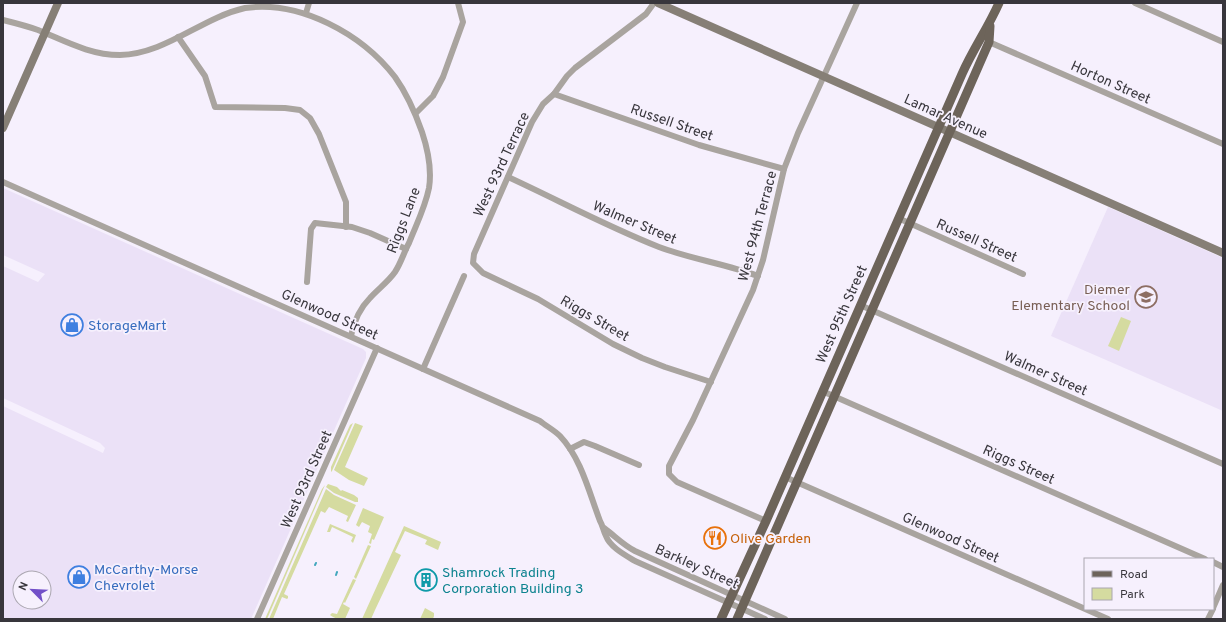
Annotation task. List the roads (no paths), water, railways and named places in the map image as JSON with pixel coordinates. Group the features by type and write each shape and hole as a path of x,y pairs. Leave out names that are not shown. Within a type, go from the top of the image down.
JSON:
{"main road":[{"name":"West 95th Street","path":"721,619 766,521 968,59 991,22 999,3"},
{"name":"West 95th Street","path":"736,619 989,42 991,22"}],"street":[{"path":"3,128 58,3"},
{"path":"306,13 309,3"},
{"path":"416,113 433,96 443,77 463,22 458,3"},
{"name":"West 93rd Terrace","path":"473,263 474,254 508,176 532,122 543,104 554,94 571,72 646,14 654,3"},
{"name":"Lamar Avenue","path":"658,3 1223,253"},
{"name":"West 94th Terrace","path":"766,521 677,482 669,474 669,466 693,420 751,295 763,260 784,169 823,76 857,3"},
{"path":"1135,3 1223,42"},
{"name":"Riggs Lane","path":"3,20 45,33 87,50 121,55 137,53 155,48 228,13 261,5 276,6 292,8 333,24 350,34 369,49 395,78 416,113 428,151 430,178 429,189 424,206 396,270 388,281 369,298 362,308 354,322 351,336"},
{"path":"178,38 205,76 215,107 285,108 300,110 310,118 320,134 346,202 346,226"},
{"name":"Horton Street","path":"989,42 1223,144"},
{"name":"Russell Street","path":"554,94 699,145 784,169"},
{"name":"Walmer Street","path":"508,176 633,236 660,247 758,276"},
{"name":"Glenwood Street","path":"3,182 540,421 560,436 570,449"},
{"name":"Russell Street","path":"898,218 1024,274"},
{"path":"307,282 311,229 315,223 346,226 370,233 406,249"},
{"name":"Riggs Street","path":"473,263 483,272 538,299 613,344 655,363 711,382"},
{"path":"423,369 464,276"},
{"name":"Walmer Street","path":"860,305 1223,464"},
{"name":"West 93rd Street","path":"257,619 377,348"},
{"name":"Riggs Street","path":"822,391 1204,558"},
{"path":"570,449 584,442 639,465"},
{"name":"Barkley Street","path":"570,449 577,461 606,536 611,543 625,555 730,599"},
{"name":"Glenwood Street","path":"785,477 1084,608"},
{"name":"Barkley Street","path":"604,528 620,542 635,551 730,599 785,619"},
{"path":"1214,562 1223,567"},
{"path":"1214,606 1223,585"},
{"name":"Barkley Street","path":"743,605 765,619"},
{"name":"Glenwood Street","path":"1088,610 1108,619"}],"place":[{"name":"Diemer Elementary School","path":"1146,297"},
{"name":"StorageMart","path":"72,325"},
{"name":"Olive Garden","path":"715,538"},
{"name":"McCarthy-Morse Chevrolet","path":"79,577"},
{"name":"Shamrock Trading Corporation Building 3","path":"426,580"}]}
